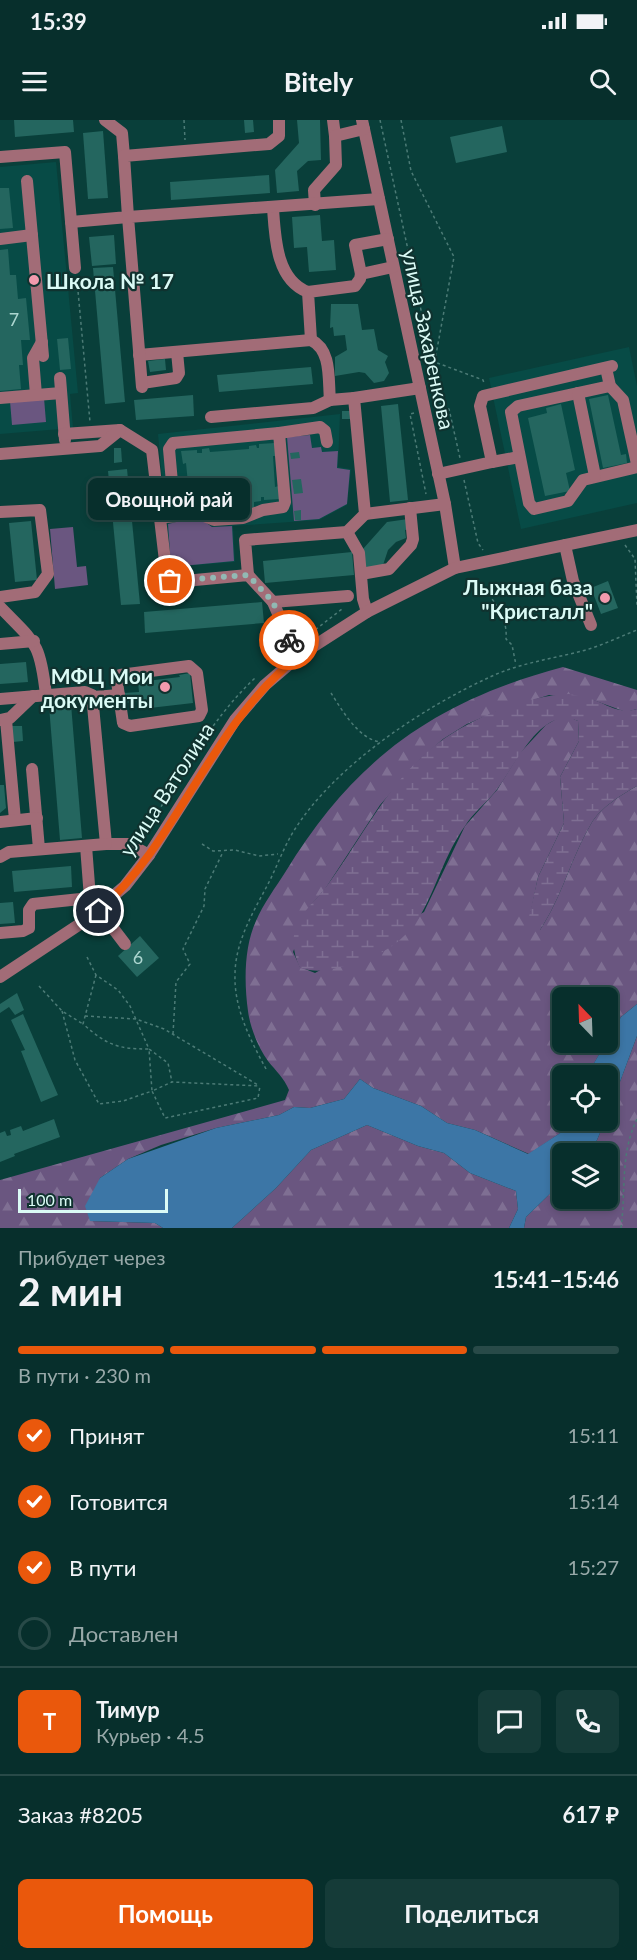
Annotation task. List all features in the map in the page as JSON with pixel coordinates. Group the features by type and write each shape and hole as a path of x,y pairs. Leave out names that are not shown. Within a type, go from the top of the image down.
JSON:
{"street":[{"path":"105,120 122,133 142,385 176,378 179,373 177,351"},
{"path":"124,156 269,144 279,136 279,120"},
{"path":"315,205 314,190 336,165 333,120"},
{"path":"335,136 363,125"},
{"name":"улица Захаренкова","path":"363,125 445,504 455,568"},
{"path":"0,157 65,152 75,268"},
{"path":"27,181 43,356"},
{"path":"71,222 380,199"},
{"path":"273,208 279,256 292,281 308,292 355,286 361,274 355,245 388,239"},
{"path":"0,238 32,235"},
{"path":"361,274 393,267"},
{"path":"308,292 311,340"},
{"path":"140,355 311,340 321,345 326,355 330,400"},
{"path":"36,395 33,358 42,341"},
{"path":"492,462 480,406 481,400 486,395 609,367 610,386 622,396 637,465 579,482 568,501 534,509 529,503 510,416 513,408 610,386"},
{"path":"60,378 66,449"},
{"path":"211,417 313,408 330,400 420,388"},
{"path":"0,399 61,393"},
{"path":"578,393 595,476"},
{"path":"354,398 365,514"},
{"path":"240,415 242,436"},
{"path":"175,516 171,445 176,442 320,427 325,431 327,442"},
{"path":"0,454 100,446 120,430"},
{"path":"64,434 120,430 154,453 165,574 170,581 248,575"},
{"path":"160,517 199,514 214,520 243,518 285,505 279,433"},
{"path":"438,474 519,457"},
{"path":"245,540 347,532 365,514 445,504"},
{"path":"361,574 389,569 411,545 413,538 410,508"},
{"path":"0,512 40,510 48,574 35,592 0,603 34,641 41,656 39,696"},
{"path":"243,518 248,575 273,602 289,639 300,655"},
{"path":"347,532 359,553 363,599 367,612"},
{"name":"улица Ватолина","path":"0,977 99,911 125,885 149,855 235,720 265,685 300,655 367,612 455,568 565,545 632,534"},
{"path":"565,545 573,580 591,625"},
{"path":"273,602 348,596"},
{"path":"0,644 34,641"},
{"path":"189,666 197,673 201,714 195,718 126,725 122,719 119,695 117,682 120,675 189,666"},
{"path":"0,699 85,692 94,698 119,695"},
{"path":"15,820 3,720 39,696"},
{"path":"94,698 106,844"},
{"path":"32,769 39,849"},
{"path":"0,822 37,818"},
{"path":"0,857 9,852 106,844 129,844 149,855"},
{"path":"86,846 90,898 125,944"},
{"path":"0,933 23,931 29,927 29,910 33,904 90,898"}],"path":[{"path":"184,120 186,151"},
{"path":"380,120 434,361 441,407"},
{"path":"401,120 411,171 454,257 434,361"},
{"path":"75,268 91,432"},
{"path":"434,361 483,381 486,395"},
{"path":"428,506 410,414 441,407 449,409 478,543 483,550 489,551"},
{"path":"632,534 624,546 635,559 637,606"},
{"path":"481,585 502,616 507,629 506,639 512,645 517,666"},
{"path":"266,1069 250,1039 242,1016 235,975 243,933 270,880 280,853 296,828 328,790 382,742 466,688 517,666 596,647 637,630"},
{"path":"331,693 361,731 373,741 382,742"},
{"path":"202,844 213,851 235,850 259,856 280,853"},
{"path":"173,1034 176,982 190,964 183,949 204,906 205,889 223,852"},
{"path":"87,957 96,975 118,990 136,1019 149,1049 152,1090 165,1118 258,1098 260,1086"},
{"path":"83,1024 96,975"},
{"path":"39,986 62,1011 113,1046 124,1049 149,1049 168,1063 172,1082"},
{"path":"62,1011 75,1060 99,1104 123,1101 172,1082 260,1086"},
{"path":"84,1016 136,1019 173,1034 260,1086"},
{"path":"621,1228 625,1188 623,1168 631,1130 637,1119"}],"shaded area":[{"name":"Школа № 17","path":"56,162 78,393 70,394 73,428 0,434 0,167"},
{"path":"629,347 637,386 637,503 521,529 489,378"},
{"path":"340,414 338,467 351,469 347,505 319,520 233,526 235,562 170,567 158,434"},
{"path":"637,1004 637,1036 618,1087 618,1065 593,1065 600,1053 618,1053 618,1022"},
{"path":"360,1079 373,1088 421,1106 447,1123 475,1130 528,1154 563,1131 601,1131 595,1143 552,1143 552,1192 526,1217 524,1228 509,1228 518,1209 516,1191 470,1173 444,1153 418,1146 367,1125 311,1150 276,1188 232,1228 163,1228 155,1223 90,1221 85,1206 100,1178 128,1159 216,1128 279,1115 294,1107 310,1108 344,1099"}],"green space":[{"path":"44,398 46,422 12,425 10,401"},
{"path":"310,435 312,448 321,447 322,452 338,451 337,468 350,470 347,504 319,519 294,521 287,437"},
{"path":"198,517 212,527 232,526 234,561 171,567 168,524"},
{"path":"73,527 77,567 86,566 88,585 55,589 50,529"},
{"path":"563,667 637,690 637,709 626,712 593,700 549,695 495,712 467,724 443,739 420,759 380,805 325,889 310,906 293,952 300,967 315,973 424,912 465,826 497,790 520,753 546,725 558,718 569,717 578,721 579,741 560,777 564,823 538,877 527,930 540,930 548,917 595,818 611,802 637,786 637,1004 618,1022 618,987 552,987 552,1053 600,1053 593,1065 552,1065 552,1131 564,1131 529,1154 475,1130 447,1123 421,1106 373,1088 360,1079 344,1099 310,1108 294,1107 279,1115 216,1128 161,1145 128,1159 100,1178 90,1221 155,1223 163,1228 0,1228 0,1180 285,1100 289,1090 258,1043 248,1011 246,965 249,942 262,908 313,831 341,796 370,766 403,739 438,717 476,697"},
{"path":"569,694 591,699 620,710 637,709 637,786 611,802 595,818 540,930 526,930 538,877 564,823 560,777 579,741 578,721 564,718 540,730 529,742 495,792 468,821 452,847 425,908 414,925 399,941 379,954 352,964 320,971 300,968 293,943 298,922 326,887 380,807 409,770 445,738 474,721 520,702"},
{"path":"637,1036 637,1228 524,1228 526,1217 552,1192 552,1209 618,1209 618,1143 595,1143 601,1131 618,1131 618,1087"},
{"path":"367,1125 418,1146 444,1153 470,1173 516,1191 518,1209 509,1228 232,1228 276,1188 311,1150"}],"building":[{"path":"14,120 73,120 74,132 15,137"},
{"path":"244,120 253,120 254,132 245,133"},
{"path":"297,120 320,120 321,160 308,161 297,171 299,191 277,193 275,170 299,143"},
{"path":"502,126 507,152 456,163 450,137"},
{"path":"103,131 108,198 88,199 83,133"},
{"path":"269,175 270,193 171,200 170,182"},
{"path":"0,188 9,188 13,228 0,229"},
{"path":"320,215 322,241 334,240 336,270 309,272 307,247 294,248 292,217"},
{"path":"114,235 116,264 92,266 89,237"},
{"path":"8,249 10,275 16,275 18,299 26,298 30,340 21,340 23,365 19,365 21,389 0,391 0,250"},
{"path":"113,267 125,402 105,404 93,268"},
{"path":"331,304 358,304 362,330 374,329 378,350 388,356 385,362 389,373 384,381 374,383 365,373 359,372 335,376 335,357 347,350 345,335 334,336 333,327 330,328"},
{"path":"68,338 71,369 60,370 57,339"},
{"path":"165,359 166,370 150,372 148,361"},
{"path":"311,367 313,384 219,392 217,375"},
{"path":"193,395 194,416 136,420 134,400"},
{"path":"608,395 621,455 626,454 627,463 603,468 589,399"},
{"path":"398,404 408,500 390,502 381,406"},
{"path":"561,404 575,470 566,473 570,491 545,496 528,418 547,413 546,408"},
{"path":"342,411 350,411 350,419 342,419"},
{"path":"275,443 276,456 273,456 275,487 279,486 280,499 264,500 264,497 261,497 261,501 254,502 254,510 215,513 214,504 207,505 206,502 202,502 202,505 186,507 185,494 189,494 186,463 183,464 181,451 197,450 197,453 202,453 202,449 209,448 210,452 249,449 249,446 256,445 259,448 259,444"},
{"path":"114,448 121,448 122,462 114,463"},
{"path":"299,452 300,458 291,459 290,453"},
{"path":"127,469 140,604 121,605 108,471"},
{"path":"301,479 303,493 294,494 292,480"},
{"path":"301,510 301,520 295,520 294,511"},
{"path":"408,519 409,529 405,530 406,538 396,542 388,550 383,565 365,570 363,549 387,522"},
{"path":"31,521 37,580 15,582 9,523"},
{"path":"352,552 354,575 265,583 263,561"},
{"name":"Лыжная база \"Кристалл\"","path":"608,581 618,608 601,614 591,588"},
{"path":"560,587 562,592 552,595 550,590"},
{"path":"262,602 264,623 145,633 144,612"},
{"path":"26,662 28,682 0,684 0,664"},
{"name":"МФЦ Мои документы","path":"190,673 193,703 141,709 140,701 125,703 124,693 139,692 138,682 180,677 179,675"},
{"path":"71,704 82,838 60,840 49,706"},
{"path":"12,726 22,726 23,741 13,742"},
{"path":"0,785 4,785 6,808 0,813"},
{"path":"71,866 72,887 14,892 12,871"},
{"path":"13,902 15,923 0,924 0,903"},
{"path":"140,936 159,958 137,977 118,956"},
{"path":"17,993 24,1010 15,1015 9,1007 0,1013 0,1004"},
{"path":"23,1014 58,1095 41,1102 21,1051 25,1050 11,1020"},
{"path":"54,1119 60,1137 14,1154 15,1156 0,1162 0,1133 5,1131 7,1136 11,1135 10,1130 21,1126 23,1131"}],"way so far":[{"path":"170,581 248,575 273,602 289,640"}],"place":[{"name":"Школа № 17","path":"34,280"},
{"name":"Овощной рай","path":"170,581"},
{"name":"Лыжная база \"Кристалл\"","path":"605,598"},
{"name":"МФЦ Мои документы","path":"165,687"}],"route":[{"path":"99,911 137,871 218,745 249,702 279,671 300,655 289,640"}]}
